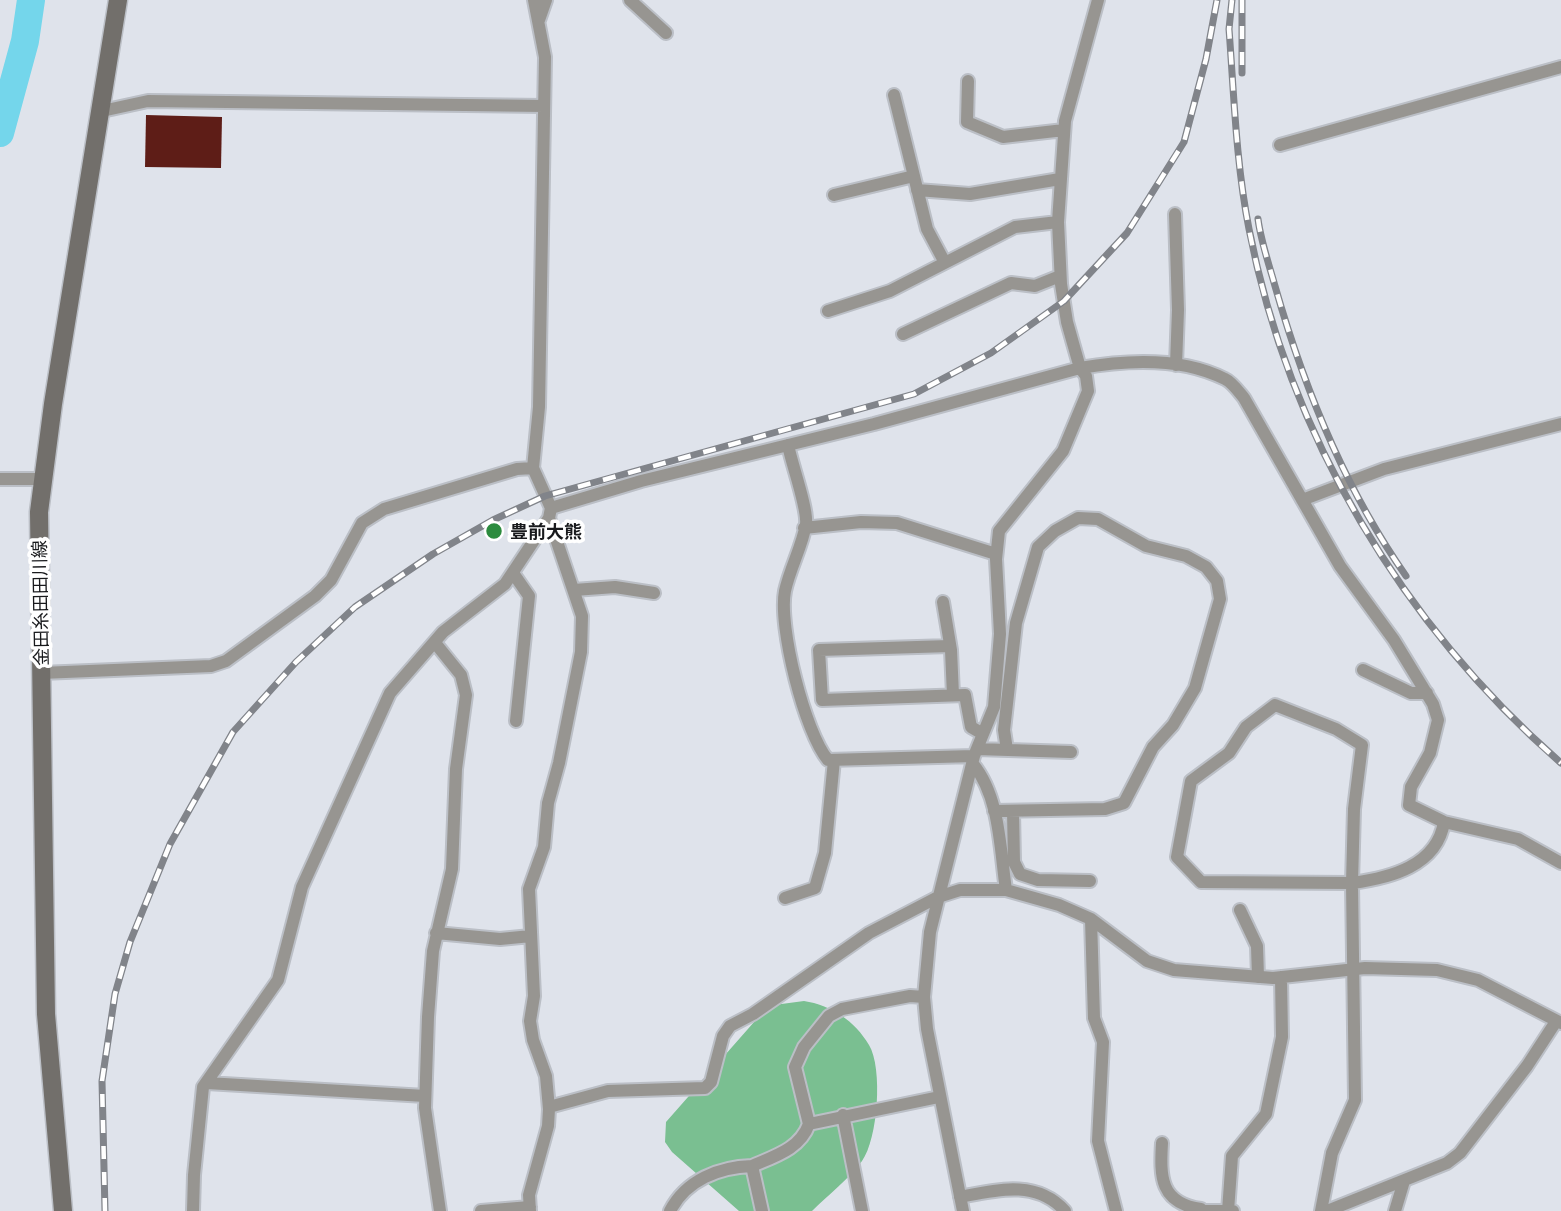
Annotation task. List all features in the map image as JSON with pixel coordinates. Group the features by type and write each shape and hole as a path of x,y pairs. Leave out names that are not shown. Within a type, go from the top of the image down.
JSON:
{"main road":[{"name":"金田糸田田川線","path":"64,1211 46,1014 37,479 102,111 118,0"}],"street":[{"path":"481,1211 530,1209 529,1195 548,1126 546,1076 533,1040 530,1021 534,996 529,889 544,847 548,803 559,763 581,652 582,616 533,468 539,407 545,57 534,0"},
{"path":"539,21 546,0"},
{"path":"630,0 666,33"},
{"path":"963,1211 939,1097 924,997 930,932 975,756 994,707 1000,634 996,554 999,531 1063,451 1088,391 1086,376 1080,368 1066,322 1060,276 1058,222 1064,130 1078,64 1097,0"},
{"path":"1280,145 1561,67"},
{"path":"968,81 967,122 1003,137 1064,130"},
{"path":"894,95 927,229 944,261"},
{"path":"102,111 148,101 544,106"},
{"path":"834,195 914,176"},
{"path":"918,190 970,194 1060,179"},
{"path":"1175,215 1178,310 1176,365"},
{"path":"828,311 890,291 1015,227 1058,222"},
{"path":"903,334 1011,283 1035,286 1060,276"},
{"path":"193,1211 203,1087 278,980 302,887 390,693 436,644 443,632 505,584 550,513 641,481 1080,368 1104,364 1176,365 1227,379 1244,398 1340,566 1394,640 1427,693 1438,720 1430,753 1411,787 1409,805 1444,822 1518,839 1561,863"},
{"path":"1302,500 1384,469 1561,424"},
{"path":"789,445 793,475 803,504 804,528 785,592 782,619 807,722 817,747 828,760 975,756 1007,750 1070,751"},
{"path":"41,673 211,666 226,661 315,596 331,580 345,548 362,523 384,509 517,469 533,468"},
{"path":"0,479 37,479"},
{"path":"994,811 1105,808 1124,803 1153,747 1173,725 1195,688 1220,599 1217,581 1206,567 1186,556 1146,546 1098,519 1078,518 1055,531 1038,547 1016,623 1004,730 1007,750"},
{"path":"804,528 861,522 897,523 996,554"},
{"path":"513,573 529,596 516,721"},
{"path":"574,590 615,587 654,593"},
{"path":"943,602 950,646 953,695"},
{"path":"436,644 461,675 466,695 456,769 452,869 436,933 428,1017 425,1096 440,1211"},
{"path":"950,646 819,650 822,700 965,695 971,727 983,734"},
{"path":"1363,670 1410,693 1427,693"},
{"path":"1321,1211 1332,1153 1355,1100 1352,883 1354,810 1362,745 1336,729 1276,705 1246,727 1229,753 1191,781 1177,857 1201,882 1352,883 1386,878 1429,856 1442,835 1444,822"},
{"path":"975,756 994,811 1006,890"},
{"path":"785,898 816,888 825,853 834,760"},
{"path":"1013,811 1014,862 1020,874 1038,880 1090,881"},
{"path":"549,1107 608,1091 705,1088 711,1082 723,1036 730,1026 753,1014 869,933 938,897 960,890 1006,890 1059,905 1091,919 1147,961 1174,970 1258,977 1352,970 1437,970 1478,979 1558,1023 1460,1153 1447,1163 1327,1211"},
{"path":"1240,910 1257,946 1258,977"},
{"path":"1091,919 1094,1018 1103,1042 1098,1141 1116,1211"},
{"path":"436,933 500,939 531,936"},
{"path":"1163,1143 1162,1178 1170,1197 1199,1210 1231,1211 1232,1156 1266,1114 1282,1037 1281,977"},
{"path":"670,1211 690,1186 709,1175 752,1166 793,1147 804,1137 809,1124 795,1068 804,1047 829,1016 842,1009 910,996 924,997"},
{"path":"207,1083 425,1096"},
{"path":"809,1124 939,1097"},
{"path":"843,1115 862,1211"},
{"path":"752,1166 762,1211"},
{"path":"1395,1211 1404,1181"},
{"path":"960,1196 1019,1187 1059,1205 1065,1211"}],"green space":[{"path":"804,1001 833,1010 857,1029 869,1045 877,1086 872,1137 857,1168 812,1211 739,1211 672,1152 665,1142 666,1122 762,1013 774,1005"}],"building":[{"path":"146,115 222,117 221,168 145,167"}],"waterway":[{"path":"0,133 25,41 31,0"}],"railway":[{"path":"105,1211 102,1081 115,994 130,942 170,844 233,732 296,662 355,607 433,554 493,520 545,496 914,394 991,353 1064,301 1127,233 1184,142 1206,59 1217,0"},
{"path":"1232,0 1229,29 1241,179 1249,229 1267,306 1292,380 1324,453 1361,522 1403,588 1451,650 1504,709 1561,763"},
{"path":"1242,0 1242,73"},
{"path":"1258,219 1286,324 1313,400 1345,473 1384,543 1406,576"}],"place":[{"name":"豊前大熊","path":"494,531"}]}
